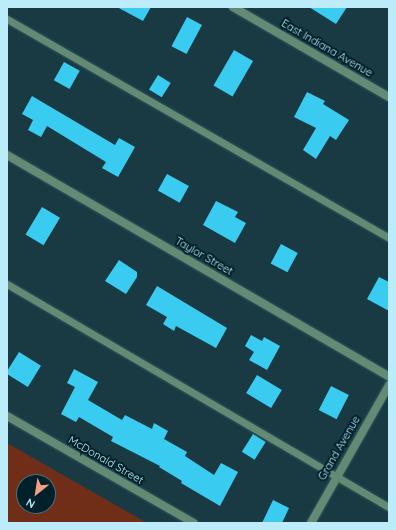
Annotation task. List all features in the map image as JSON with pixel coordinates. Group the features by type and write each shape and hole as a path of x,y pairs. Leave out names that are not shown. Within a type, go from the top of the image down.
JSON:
{"street":[{"name":"East Indiana Avenue","path":"233,7 389,96"},
{"name":"Taylor Street","path":"7,155 389,376"},
{"name":"Grand Avenue","path":"311,523 336,476 389,385"},
{"name":"McDonald Street","path":"7,416 194,523"}],"lane":[{"path":"7,19 389,238"},
{"path":"7,284 389,507"}],"shaded area":[{"path":"7,443 147,523 7,523"}],"building":[{"path":"117,7 151,7 143,21"},
{"path":"309,7 347,7 336,24"},
{"path":"187,17 202,25 187,54 172,46"},
{"path":"234,50 253,61 233,97 214,86"},
{"path":"64,62 80,71 70,89 54,80"},
{"path":"158,75 171,83 162,97 149,89"},
{"path":"307,92 325,101 323,104 349,120 336,140 330,136 316,159 303,150 316,128 294,117"},
{"path":"32,96 115,145 119,138 135,147 118,177 102,168 106,162 47,126 41,137 28,130 33,120 22,114"},
{"path":"167,174 189,186 180,203 158,191"},
{"path":"216,201 238,212 235,217 246,223 235,243 203,225"},
{"path":"42,207 60,218 44,245 26,234"},
{"path":"281,244 298,253 287,272 271,263"},
{"path":"119,260 137,272 137,277 126,294 105,281"},
{"path":"379,277 389,282 389,311 367,299"},
{"path":"157,286 227,328 216,348 176,326 174,331 163,324 167,317 146,305"},
{"path":"251,335 262,341 264,337 280,346 267,370 249,360 254,352 245,346"},
{"path":"19,352 41,366 28,387 7,374 7,371"},
{"path":"74,369 98,382 88,400 122,420 125,415 152,429 154,423 168,431 164,439 187,452 185,456 214,475 221,463 238,472 220,506 181,483 182,481 159,467 160,466 111,441 113,437 79,417 76,422 61,414 75,387 67,383"},
{"path":"257,375 282,390 271,408 246,393"},
{"path":"331,386 349,395 337,419 319,410"},
{"path":"253,434 266,442 255,460 242,452"},
{"path":"273,500 289,508 282,523 262,523"}]}
